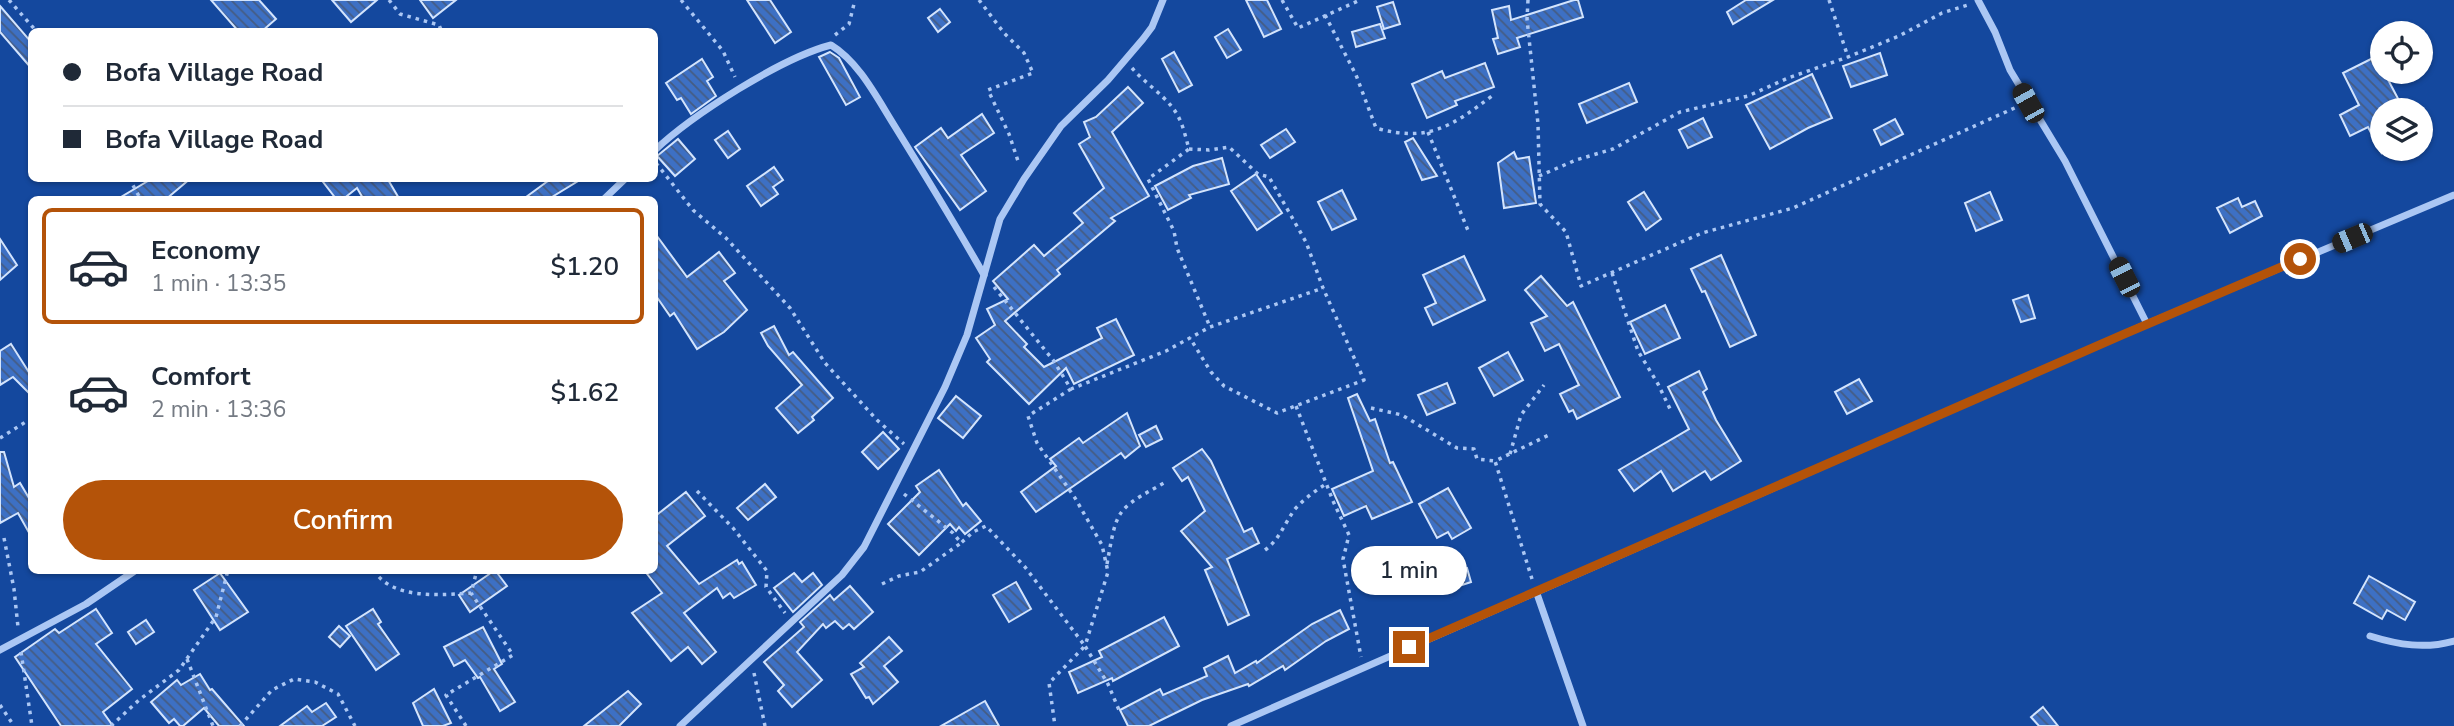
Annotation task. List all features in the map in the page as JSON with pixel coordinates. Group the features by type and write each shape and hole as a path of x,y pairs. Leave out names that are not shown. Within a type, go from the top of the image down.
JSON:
{"street":[{"path":"680,726 793,623 842,575 864,547 946,387 967,335 1000,219 1061,126 1125,60 1152,27 1163,0"},
{"path":"1978,0 1995,32 2010,70 2065,161 2147,324"},
{"path":"658,148 740,89 812,50 831,45 845,53 937,193 984,275"},
{"path":"607,196 622,182"},
{"path":"1231,726 2147,324 2454,195"},
{"path":"0,650 86,604 130,574"},
{"path":"1536,591 1583,726"},
{"path":"2370,636 2400,645 2421,646 2454,641"}],"path":[{"path":"9,0 34,28"},
{"path":"389,0 400,14 439,25 440,28"},
{"path":"681,0 723,51 740,89"},
{"path":"820,48 849,24 855,0"},
{"path":"979,0 1004,33 1024,53 1033,73 988,90 1009,134 1024,180"},
{"path":"1282,0 1298,27 1360,0"},
{"path":"1528,0 1527,19 1538,124 1540,204 1566,232 1581,286 1702,233 1793,208 2028,103"},
{"path":"1829,0 1848,57"},
{"path":"1539,176 1576,160 1614,149 1680,112 1748,96 1899,36 1942,13 1978,0"},
{"path":"1325,15 1356,75 1376,128 1393,133 1428,132 1445,128 1492,96"},
{"path":"1125,60 1147,85 1172,107 1182,125 1189,149"},
{"path":"1428,132 1469,233"},
{"path":"1190,338 1210,372 1224,386 1278,413 1364,380 1323,288 1306,242 1269,177 1258,174 1229,146 1209,150 1189,149 1148,179 1174,231 1177,248 1210,327"},
{"path":"658,166 693,210 726,238 790,308 825,363 877,420 913,452"},
{"path":"1612,273 1638,351 1672,413"},
{"path":"984,275 1053,360 1071,389"},
{"path":"1055,726 1049,683 1085,646 1108,572 1102,545 1076,498 1037,443 1028,416 1071,389 1166,351 1210,327 1323,288"},
{"path":"1510,454 1521,415 1544,385"},
{"path":"1296,406 1349,535 1343,559 1363,667"},
{"path":"1371,408 1402,415 1457,448 1474,449 1477,459 1495,461 1551,434"},
{"path":"0,438 28,420"},
{"path":"1495,461 1536,591"},
{"path":"1107,566 1119,512 1164,483"},
{"path":"1265,550 1276,542 1294,510 1309,495 1326,484"},
{"path":"894,486 953,533 961,543"},
{"path":"697,491 733,528 767,571 766,587 793,623"},
{"path":"882,584 899,576 920,572 986,526 1025,567 1085,646 1108,684 1119,710"},
{"path":"111,726 139,700 180,670 216,617 227,574"},
{"path":"376,574 394,588 413,592 447,595 471,593"},
{"path":"466,726 446,695 513,655 471,593 476,574"},
{"path":"187,659 213,726"},
{"path":"751,661 765,726"},
{"path":"240,726 272,690 294,679 315,682 338,694 355,726"},
{"path":"0,705 14,726"}],"building":[{"path":"211,0 259,0 276,19 266,28 236,28"},
{"path":"332,0 377,0 351,22"},
{"path":"420,0 456,0 433,18"},
{"path":"747,0 770,0 791,32 775,43"},
{"path":"1246,0 1267,0 1281,29 1264,37"},
{"path":"1578,0 1583,17 1517,38 1520,47 1498,54 1493,39 1498,38 1492,10 1509,6 1511,20"},
{"path":"1746,0 1773,0 1733,24 1727,12"},
{"path":"1393,2 1400,24 1384,29 1377,7"},
{"path":"0,6 28,38 28,64 0,32"},
{"path":"940,9 950,22 938,32 928,18"},
{"path":"1380,24 1385,38 1356,47 1352,32"},
{"path":"1228,29 1241,50 1227,58 1215,37"},
{"path":"830,52 839,58 860,97 846,105 819,57"},
{"path":"1174,52 1192,85 1179,92 1162,59"},
{"path":"1880,53 1887,75 1851,87 1843,66"},
{"path":"702,59 713,77 707,81 716,96 691,114 681,98 677,100 666,83"},
{"path":"2370,60 2370,84 2390,84 2398,98 2370,98 2370,131 2368,127 2350,136 2340,115 2359,105 2343,73"},
{"path":"1485,63 1494,87 1455,101 1457,105 1427,118 1412,84 1442,71 1445,78"},
{"path":"1812,74 1832,118 1770,149 1746,105"},
{"path":"1629,83 1637,102 1587,123 1579,104"},
{"path":"1128,87 1143,103 1112,132 1149,196 1111,218 1115,221 1057,270 1060,274 1005,321 1027,344 1024,347 1044,367 1102,338 1097,328 1116,319 1134,355 1074,384 1066,368 1029,404 987,362 990,359 976,338 995,325 987,309 1008,299 993,281 1034,245 1044,256 1083,223 1074,213 1104,188 1079,144 1090,137 1084,122 1096,117"},
{"path":"982,114 994,133 961,155 986,191 960,210 915,147 941,128 948,138"},
{"path":"1703,118 1712,137 1688,148 1679,130"},
{"path":"1895,119 1903,134 1881,145 1874,130"},
{"path":"1286,129 1295,142 1270,158 1261,145"},
{"path":"728,131 740,149 728,158 715,140"},
{"path":"1413,138 1437,176 1422,180 1405,142"},
{"path":"678,139 695,159 675,176 658,155"},
{"path":"1514,152 1517,159 1529,157 1536,203 1504,208 1498,163"},
{"path":"1222,158 1229,184 1189,195 1191,198 1168,210 1155,186 1193,166"},
{"path":"774,167 783,180 773,187 778,194 761,206 747,186"},
{"path":"1256,174 1282,213 1257,230 1231,191"},
{"path":"146,182 186,182 170,196 123,196"},
{"path":"323,182 389,182 398,196 362,196 357,188 347,196 334,196"},
{"path":"547,182 576,182 554,196 527,196"},
{"path":"1342,190 1356,219 1332,230 1318,202"},
{"path":"1644,192 1661,219 1646,230 1628,202"},
{"path":"1990,192 2002,220 1976,231 1965,203"},
{"path":"2238,198 2242,207 2255,201 2262,216 2230,233 2217,208"},
{"path":"658,237 687,277 719,252 735,273 724,281 747,310 724,332 697,349 674,313 670,316 658,299"},
{"path":"0,239 17,265 0,280"},
{"path":"1721,255 1756,335 1730,347 1705,291 1702,292 1691,269"},
{"path":"1464,256 1485,300 1433,325 1425,308 1436,303 1423,275"},
{"path":"1541,276 1567,306 1573,302 1620,397 1577,419 1573,410 1569,412 1560,394 1579,385 1559,344 1545,351 1531,323 1547,316 1525,290"},
{"path":"2028,295 2035,318 2021,322 2013,300"},
{"path":"1665,305 1680,338 1645,354 1630,322"},
{"path":"774,326 789,355 793,352 833,398 812,417 814,420 798,433 776,408 802,385 768,346 761,333"},
{"path":"11,344 28,371 28,392 13,377 0,385 0,351"},
{"path":"1508,352 1523,380 1494,396 1479,368"},
{"path":"1699,371 1707,389 1703,392 1716,420 1741,461 1711,480 1705,471 1673,491 1661,471 1634,491 1619,470 1689,429 1668,387"},
{"path":"1859,379 1872,401 1847,414 1835,392"},
{"path":"1447,383 1455,403 1427,415 1418,395"},
{"path":"1357,394 1370,421 1375,419 1390,463 1393,462 1412,502 1372,519 1366,506 1344,516 1332,489 1373,471 1348,398"},
{"path":"956,396 981,416 963,438 938,418"},
{"path":"1127,413 1140,446 1125,458 1121,453 1036,512 1021,492 1056,466 1050,459 1079,438 1083,443"},
{"path":"1156,426 1162,439 1146,447 1139,435"},
{"path":"883,432 899,449 878,469 862,452"},
{"path":"1202,449 1211,461 1244,532 1252,528 1259,543 1227,559 1249,615 1228,625 1205,570 1212,567 1181,531 1205,511 1188,477 1182,481 1173,468"},
{"path":"0,452 4,452 14,487 20,483 28,496 28,531 18,513 0,523"},
{"path":"939,470 963,506 966,503 981,521 965,534 959,527 956,531 950,524 919,555 888,524 920,492 916,486"},
{"path":"765,484 776,497 748,520 737,508"},
{"path":"1448,488 1471,528 1452,539 1448,532 1437,538 1419,504"},
{"path":"686,492 705,516 667,546 699,584 737,560 739,564 742,562 756,585 734,598 730,593 723,598 717,588 684,613 716,652 702,664 688,647 671,661 632,613 662,593 647,574 658,574 658,514"},
{"path":"1467,568 1471,582 1456,587 1452,573"},
{"path":"794,573 802,582 813,573 822,585 793,612 774,588"},
{"path":"221,574 248,612 220,630 194,590"},
{"path":"489,574 498,574 507,586 470,612 459,595"},
{"path":"2369,576 2415,602 2405,620 2387,610 2382,619 2354,603"},
{"path":"1016,582 1031,609 1009,622 993,595"},
{"path":"850,586 873,612 854,629 849,624 843,629 835,621 826,628 823,624 797,652 822,680 792,707 778,691 784,685 764,662 804,627 800,622 830,595 834,600"},
{"path":"96,609 112,633 96,644 132,689 103,712 113,726 61,726 15,657 55,629 59,633"},
{"path":"373,609 381,622 378,624 399,654 376,670 346,626"},
{"path":"1340,610 1349,629 1326,641 1285,670 1283,666 1249,686 1248,684 1202,700 1149,726 1128,726 1120,710 1160,689 1163,695 1207,676 1204,668 1228,656 1235,673 1256,661 1257,663 1312,624"},
{"path":"1164,617 1179,646 1113,681 1112,678 1078,693 1069,672 1102,657 1099,651"},
{"path":"146,620 154,632 136,644 128,632"},
{"path":"339,626 350,636 340,647 329,637"},
{"path":"483,627 502,664 494,669 515,702 500,711 480,677 478,678 465,660 454,666 444,647"},
{"path":"889,637 902,651 884,666 898,682 873,704 851,674 864,667 860,663"},
{"path":"200,674 210,690 212,689 244,726 219,726 204,708 180,726 174,719 169,723 151,702 177,680 181,685"},
{"path":"434,689 451,723 443,726 423,726 413,703"},
{"path":"628,691 641,704 619,726 584,726"},
{"path":"985,701 999,726 941,726"},
{"path":"326,703 336,717 322,726 280,726 307,706 312,712"},
{"path":"2043,707 2058,726 2039,726 2031,717"}],"route":[{"path":"1409,647 2300,259"}]}
